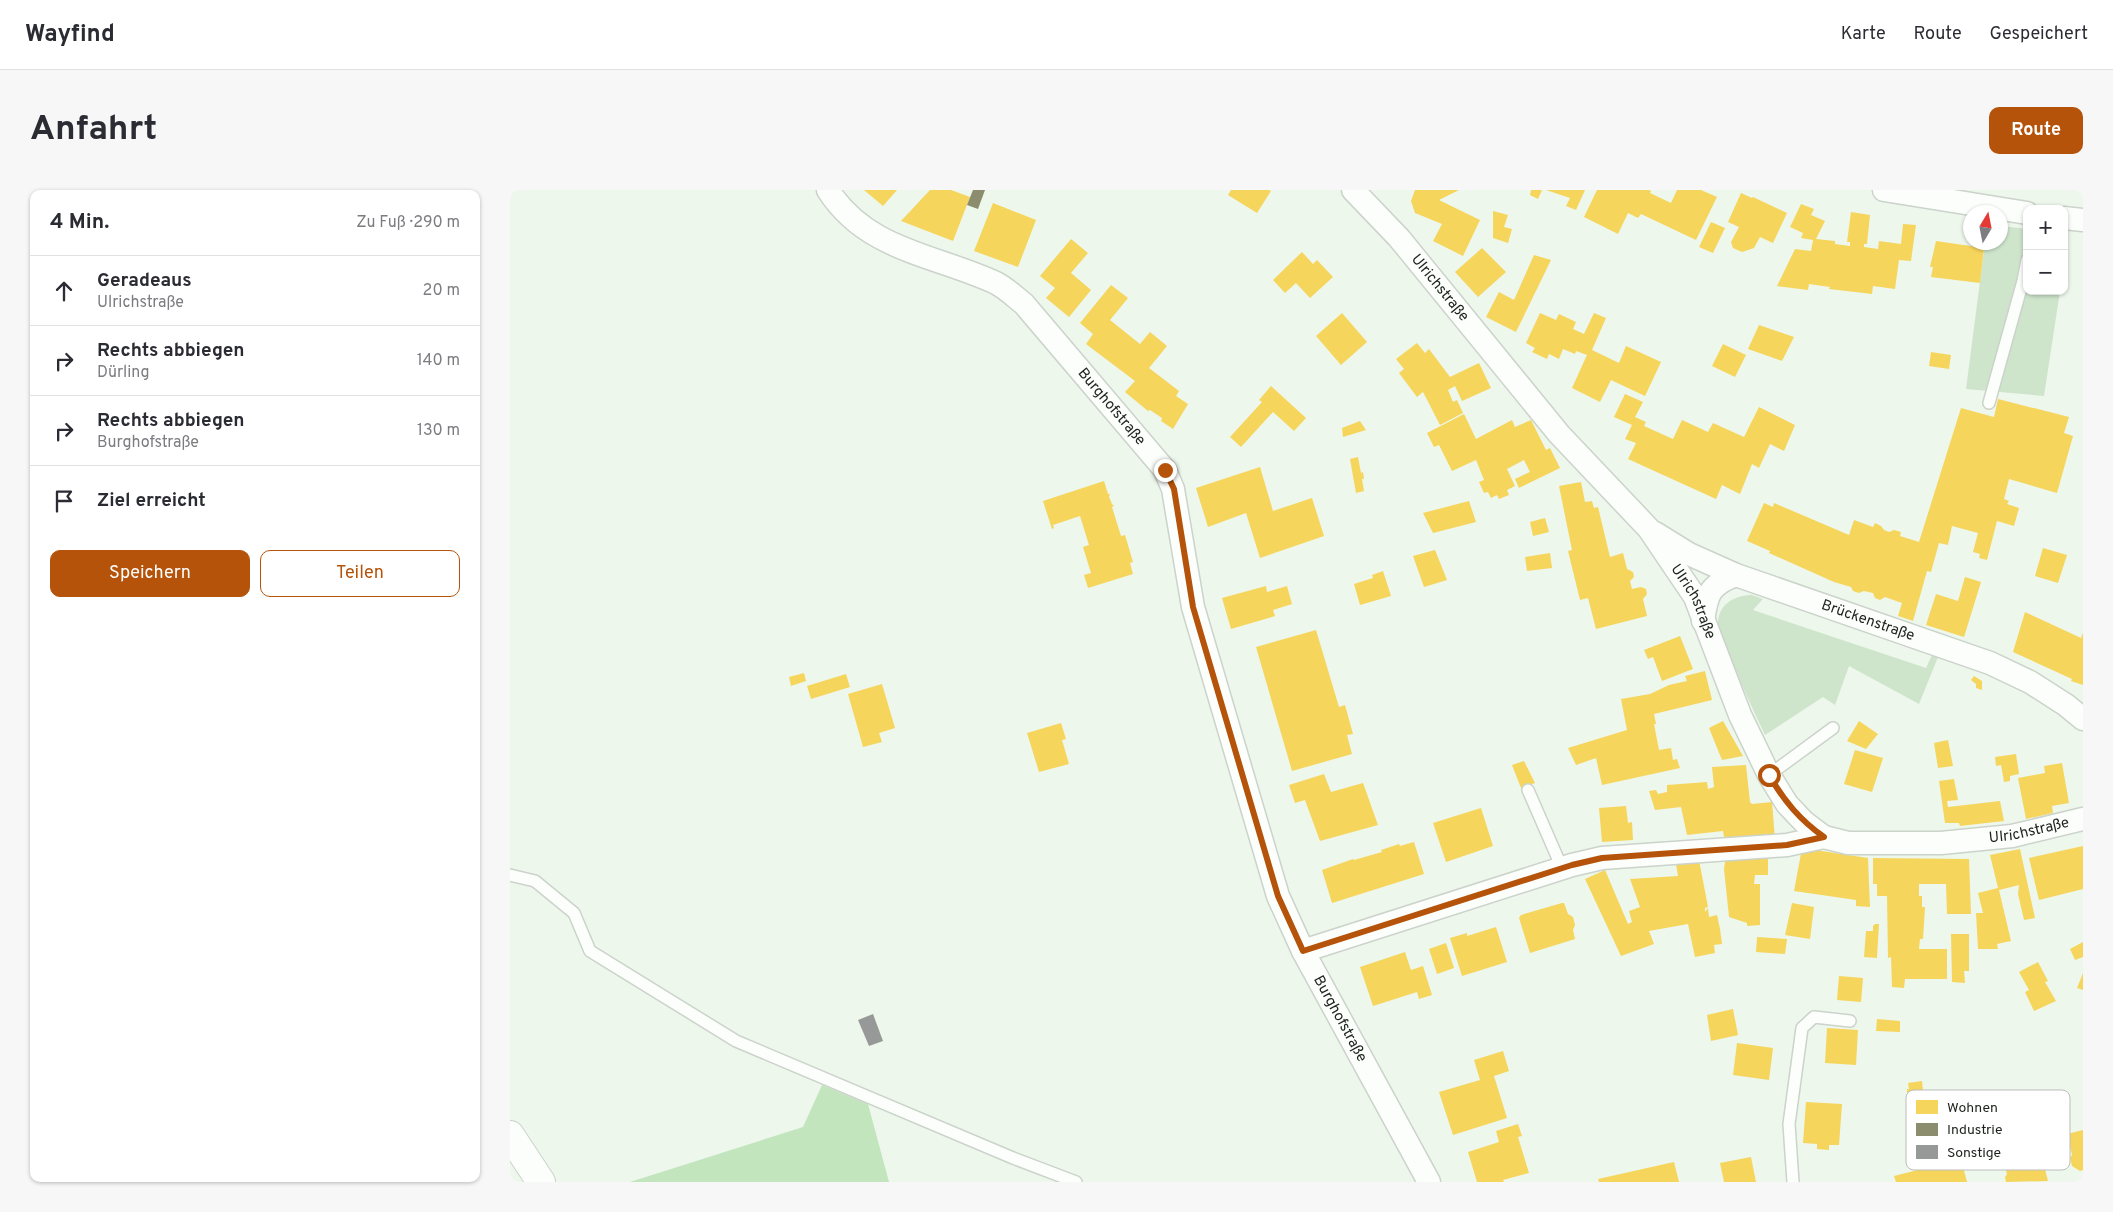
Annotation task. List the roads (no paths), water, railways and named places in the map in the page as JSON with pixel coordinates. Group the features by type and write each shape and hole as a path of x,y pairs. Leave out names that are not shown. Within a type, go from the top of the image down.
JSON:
{"street":[{"name":"Burghofstraße","path":"828,190 835,200 866,230 891,244 998,284 1024,304 1165,470 1174,489 1193,607 1278,896 1303,951 1429,1182"},
{"path":"1884,190 2023,212"},
{"name":"Ulrichstraße","path":"1357,191 1399,238 1559,434 1649,529 1695,597 1740,715 1769,775 1787,804 1804,822 1824,837 1848,843 1941,843 2012,836 2083,818"},
{"path":"2068,218 2083,220"},
{"name":"Brückenstraße","path":"1649,529 1689,554 1736,575 1990,663 2030,682 2066,705 2083,719"},
{"path":"1704,621 1706,603 1711,589 1720,580 1736,575"},
{"path":"1303,951 1562,868 1602,858 1787,845 1824,837"},
{"path":"510,1135 541,1182"}],"lane":[{"path":"1989,403 2023,281"},
{"path":"1769,775 1833,728"},
{"path":"1528,790 1562,868"},
{"path":"510,875 535,881 574,913 590,951 736,1041 1014,1158 1076,1182"},
{"path":"1793,1182 1789,1124 1802,1028 1814,1017 1850,1021"}]}
